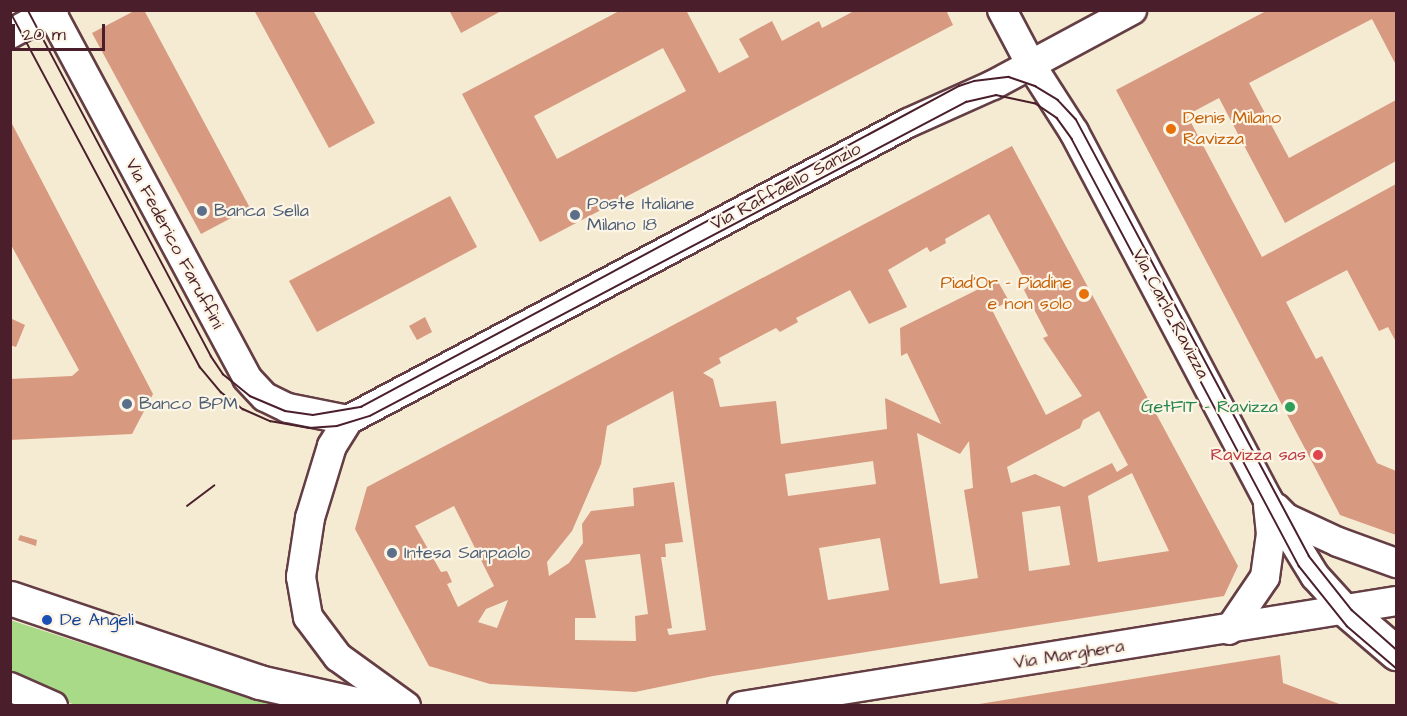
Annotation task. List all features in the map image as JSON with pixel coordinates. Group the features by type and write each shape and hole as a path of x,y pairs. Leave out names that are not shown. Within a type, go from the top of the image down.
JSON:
{"street":[{"name":"Via Carlo Ravizza","path":"1002,10 1031,65 1074,132 1266,498 1315,576 1347,611"},
{"name":"Via Raffaello Sanzio","path":"348,420 908,123 1031,65 1132,10"},
{"path":"10,34 52,11"},
{"name":"Via Federico Faruffini","path":"52,11 247,378 265,397 288,408 348,420"},
{"path":"348,420 329,455 310,518 301,577 308,617 338,657 406,705"},
{"path":"1266,498 1286,518 1396,563"},
{"path":"1229,630 1265,577 1271,534 1266,498"},
{"path":"10,598 259,682 309,705"},
{"name":"Via Marghera","path":"742,705 1229,630 1396,601"},
{"path":"1347,611 1396,652"},
{"path":"259,682 365,705"},
{"path":"10,687 53,705"}],"green space":[{"path":"10,620 272,705 75,705 11,678"}],"building":[{"path":"136,10 144,10 250,208 201,234 92,33"},
{"path":"254,10 313,10 375,123 329,148"},
{"path":"449,10 503,10 461,33"},
{"path":"621,10 686,10 719,73 749,57 739,39 772,21 782,41 819,21 822,28 856,10 946,10 953,25 540,242 462,94","holes":["663,48 686,91 557,159 534,116"]},
{"path":"1268,10 1396,10 1396,65 1372,19 1249,83 1289,158 1396,100 1396,161 1285,223 1219,98 1187,115 1262,257 1396,184 1396,342 1388,327 1379,331 1347,270 1286,302 1316,359 1322,356 1377,463 1396,471 1396,535 1340,515 1116,90"},
{"path":"10,120 153,394 132,434 10,440 10,379 72,376 79,370 10,243"},
{"path":"1012,146 1238,566 1224,596 713,676 635,692 490,684 429,666 355,529 367,487","holes":["989,214 1028,286 1024,290 1048,336 1043,338 1082,396 1046,415 992,310 1009,301 997,280 900,328 901,356 907,353 941,424 885,398 887,429 781,444 776,401 720,407 713,379 703,373 721,363 719,358 776,328 780,332 798,322 796,318 850,290 869,324 907,307 888,270 927,247 930,252 946,243 945,239","673,391 706,630 669,635 667,629 672,628 661,557 666,557 665,544 683,542 674,482 633,488 634,506 591,511 582,524 583,543 569,563 549,576 547,562 572,531 601,464 607,426","1099,411 1128,465 1117,472 1112,463 1064,487 1035,474 1011,483 1007,467 1080,428 1083,420","917,433 960,454 969,441 973,488 964,490 978,578 940,584","873,461 876,484 788,496 785,474","1132,473 1169,551 1098,562 1088,496","454,506 494,586 458,607 447,584 452,582 447,571 441,572 415,526","1060,506 1070,565 1029,571 1022,512","880,538 889,590 828,600 819,548","640,554 648,614 635,616 636,641 575,640 575,618 596,618 585,560","508,600 497,628 478,622 486,609"]},
{"path":"450,196 477,247 317,332 289,281"},
{"path":"425,317 432,332 417,340 409,326"},
{"path":"10,318 25,325 16,347 10,345"},
{"path":"20,535 37,540 36,546 18,540"},
{"path":"1280,655 1283,683 1342,705 973,705"}],"tram line":[{"path":"28,10 211,356 223,374 250,396 285,411 313,415 361,407 959,86 974,81 1009,77 1035,86 1058,100 1076,119 1309,556 1352,610 1396,649"},
{"path":"10,11 200,367 221,392 243,409 270,421 309,428 337,426 370,416 966,102 996,95 1035,103 1057,118 1072,139 1299,566 1347,626 1396,668"},
{"path":"187,506 214,486"}],"place":[{"name":"Denis Milano Ravizza","path":"1171,129"},
{"name":"Banca Sella","path":"202,211"},
{"name":"Poste Italiane Milano 18","path":"575,215"},
{"name":"Piad'Or - Piadine e non solo","path":"1084,294"},
{"name":"Banco BPM","path":"127,404"},
{"name":"GetFIT - Ravizza","path":"1290,407"},
{"name":"Ravizza sas","path":"1318,455"},
{"name":"Intesa Sanpaolo","path":"392,553"},
{"name":"De Angeli","path":"47,620"}]}
